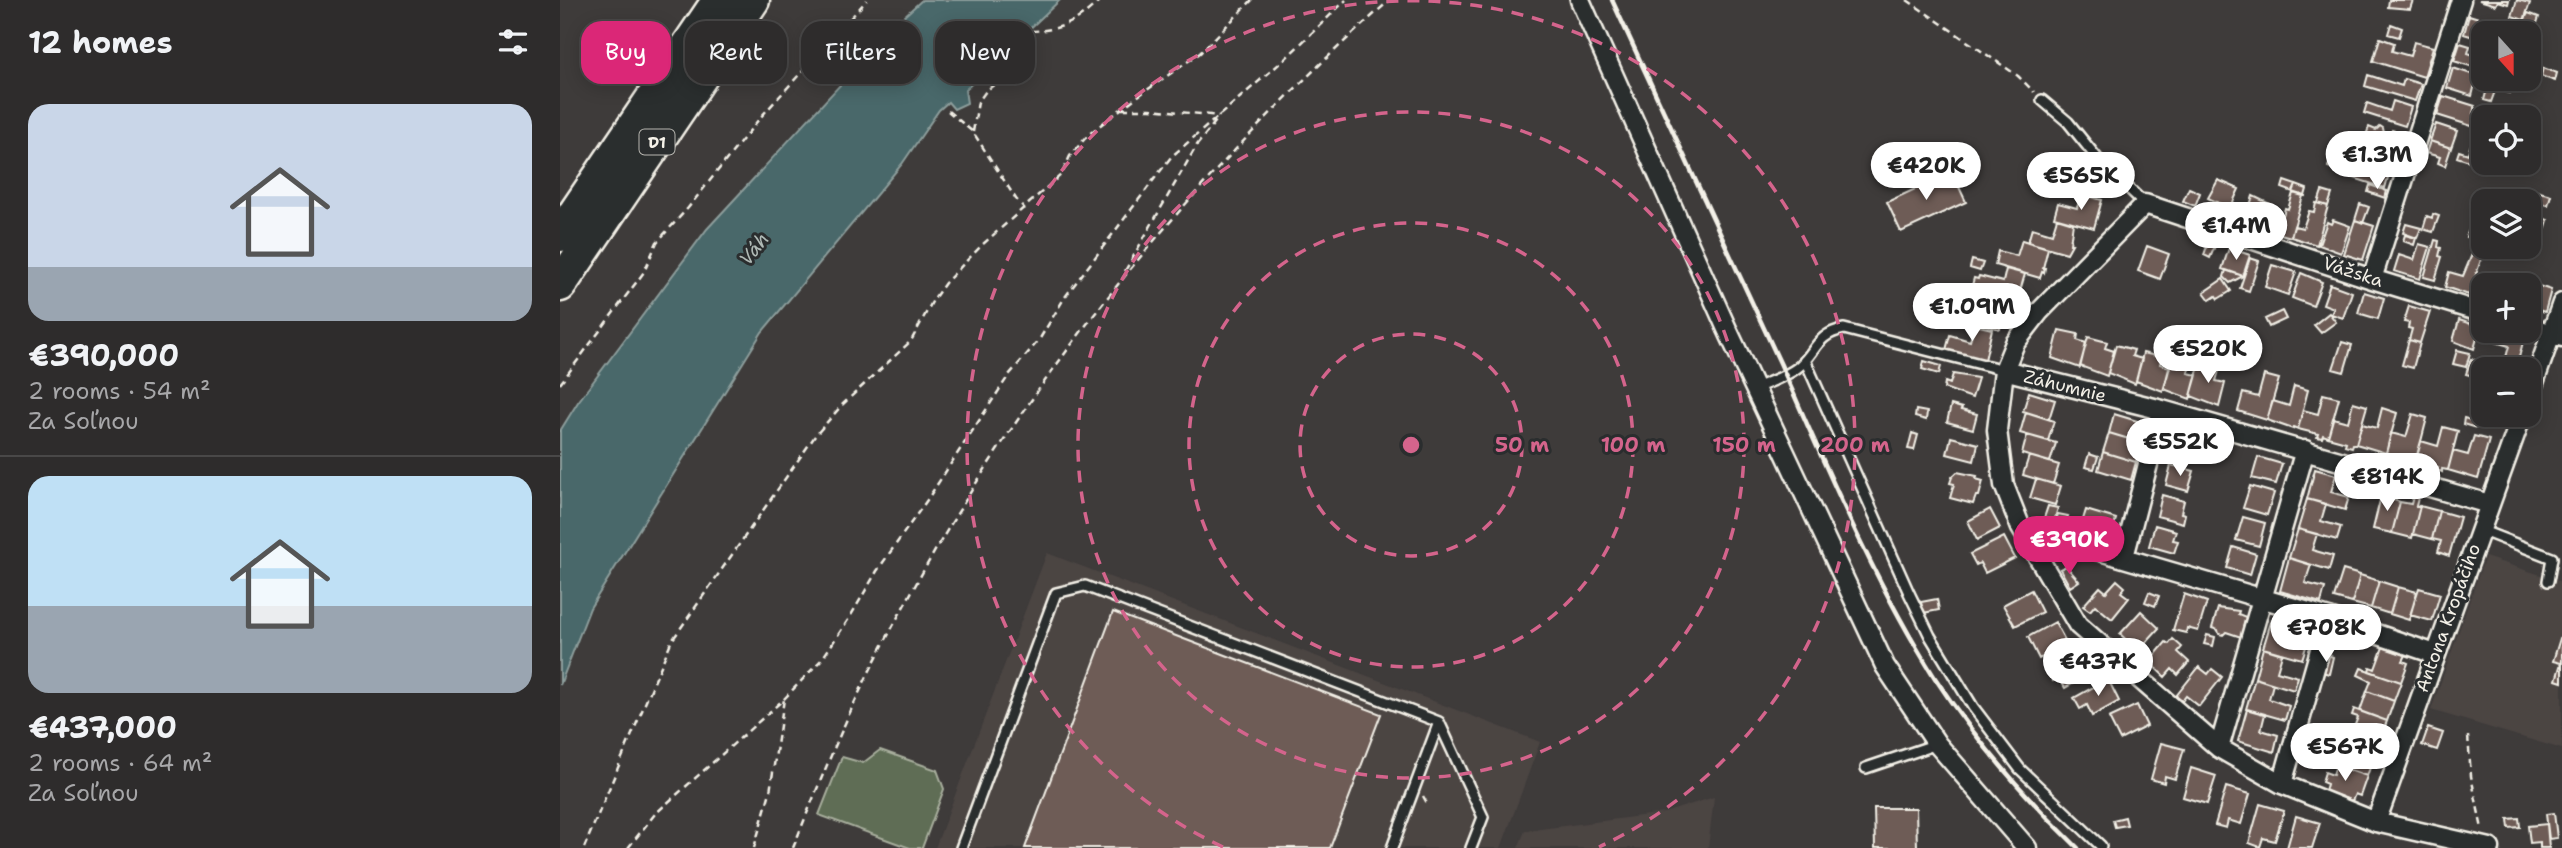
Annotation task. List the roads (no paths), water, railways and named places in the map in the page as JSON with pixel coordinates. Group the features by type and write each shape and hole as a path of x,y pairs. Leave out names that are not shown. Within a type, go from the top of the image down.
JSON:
{"highway":[{"name":"D1","path":"560,234 719,0"},
{"name":"D1","path":"560,285 753,0"}],"street":[{"path":"1580,0 1885,666 1937,744 2027,848"},
{"path":"2372,279 2461,0"},
{"path":"2145,204 2039,312 2015,343 2004,370 1997,430 2004,485 2021,528 2078,625 2218,748 2282,784 2376,822 2485,842"},
{"name":"Vážska","path":"2145,204 2471,309"},
{"path":"2541,370 2557,335 2562,303"},
{"name":"Záhumnie","path":"2004,370 2162,410 2489,504"},
{"path":"2124,557 2162,410"},
{"name":"Antona Kropáčiho","path":"2376,822 2518,427"},
{"path":"2218,748 2305,450"},
{"path":"2021,528 2329,618 2435,654"},
{"path":"2282,784 2329,618"}],"lane":[{"path":"2042,100 2068,122 2097,158 2145,204"},
{"path":"1756,388 1791,372 1805,360 1812,348 1836,330 1851,329 1891,342 2004,370"},
{"path":"1805,360 1909,593 1961,687 1994,737 2020,769 2101,846"},
{"path":"2480,530 2552,558 2548,581"},
{"path":"961,848 1056,593 1085,586 1439,722 1483,817 1471,848"},
{"path":"1392,848 1439,722"},
{"path":"1866,768 1937,744"}],"water":[{"name":"Váh","path":"922,0 1060,0 1035,24 1035,21 935,21 935,84 971,84 965,90 967,103 954,109 948,102 939,110 902,164 762,332 590,608 560,685 560,431 578,402 707,229 841,84 921,84 921,21 899,21"}],"railway":[{"path":"1612,0 1852,524 1891,603 1935,678 1967,724 2020,788 2078,848"}]}
